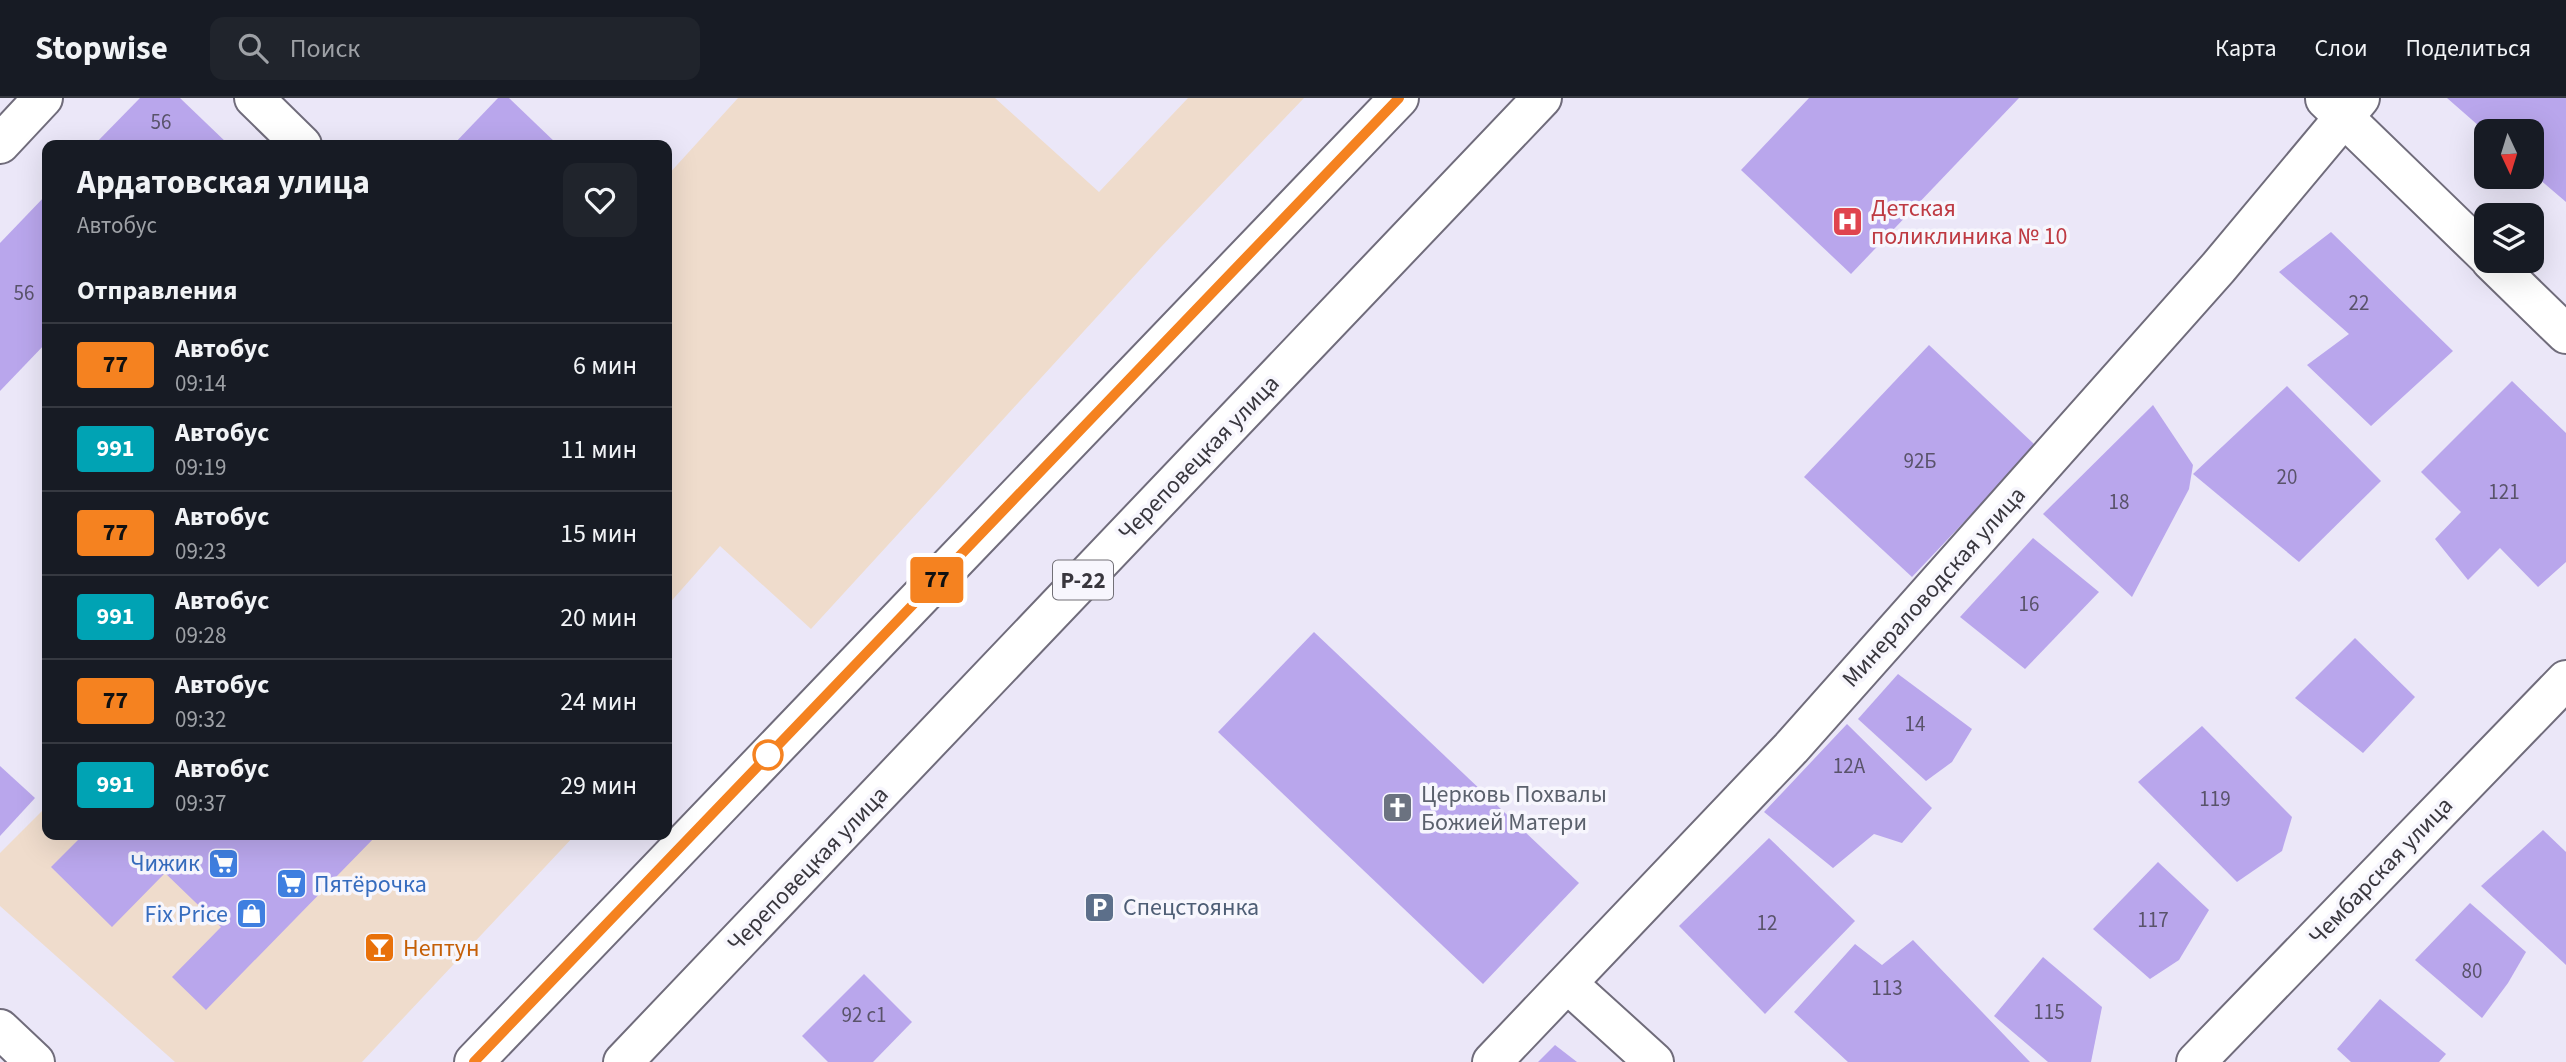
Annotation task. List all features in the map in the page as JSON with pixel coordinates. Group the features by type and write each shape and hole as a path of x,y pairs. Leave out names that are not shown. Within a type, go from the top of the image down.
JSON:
{"main road":[{"path":"0,144 43,98"},
{"path":"254,98 297,140"},
{"path":"474,1062 1399,98"},
{"name":"Череповецкая улица","path":"623,1062 1542,98"},
{"path":"2343,104 2474,242"},
{"name":"Минераловодская улица","path":"1492,1062 1800,737 2218,268 2343,104"},
{"path":"2503,273 2566,334"},
{"name":"Чембарская улица","path":"2196,1062 2566,680"},
{"path":"1568,984 1654,1062"},
{"path":"0,1029 35,1062"}],"shaded area":[{"path":"738,98 995,98 1099,192 1188,98 1304,98 1160,248 811,629 720,546 672,600 672,171"},
{"path":"42,811 42,840 570,840 362,1062 175,1062 0,906 0,853"}],"building":[{"path":"140,98 180,98 224,140 99,140"},
{"path":"498,98 509,98 553,140 458,140"},
{"name":"Детская поликлиника № 10","path":"1809,98 2019,98 1851,274 1741,170"},
{"path":"2447,98 2566,98 2566,202 2544,183 2544,119 2474,119 2474,122"},
{"path":"42,199 42,347 0,391 0,243"},
{"path":"2331,232 2453,351 2371,426 2307,365 2349,334 2279,272"},
{"path":"1929,345 2036,446 1912,577 1804,477"},
{"path":"2512,381 2566,433 2566,562 2538,587 2500,548 2468,580 2435,539 2461,512 2421,472"},
{"path":"2287,386 2381,481 2299,562 2193,474"},
{"path":"2153,405 2193,465 2189,489 2132,597 2043,514"},
{"path":"2033,538 2099,592 2025,669 1960,617"},
{"name":"Церковь Похвалы Божией Матери","path":"1314,632 1579,883 1483,984 1218,732"},
{"path":"2355,638 2415,697 2363,753 2295,698"},
{"path":"1898,674 1972,729 1952,762 1926,781 1858,719"},
{"path":"1847,724 1932,808 1902,843 1874,834 1833,868 1764,812"},
{"path":"2202,726 2292,817 2282,851 2237,882 2138,782"},
{"path":"0,766 35,798 0,836"},
{"path":"2543,830 2566,852 2566,965 2481,886"},
{"path":"1769,838 1855,921 1765,1014 1679,926"},
{"path":"78,840 372,840 206,1010 172,977 221,927 165,873 112,927 51,867"},
{"path":"2158,862 2209,910 2179,960 2150,979 2093,929"},
{"path":"2470,903 2526,952 2508,983 2482,1018 2415,960"},
{"path":"1913,940 2030,1062 1848,1062 1794,1012 1855,944 1882,965"},
{"path":"2043,957 2102,1007 2091,1062 2048,1062 1994,1016"},
{"path":"864,974 912,1022 873,1062 828,1062 802,1036"},
{"path":"2380,999 2446,1054 2439,1062 2351,1062 2337,1049"},
{"path":"1555,1045 1577,1062 1538,1062"}],"bus line":[{"name":"77","path":"474,1062 1399,98"}],"place":[{"name":"Детская поликлиника № 10","path":"1848,222"},
{"name":"Церковь Похвалы Божией Матери","path":"1398,808"},
{"name":"Чижик","path":"223,863"},
{"name":"Пятёрочка","path":"291,884"},
{"name":"Спецстоянка","path":"1100,907"},
{"name":"Fix Price","path":"251,914"},
{"name":"Нептун","path":"380,948"}]}
